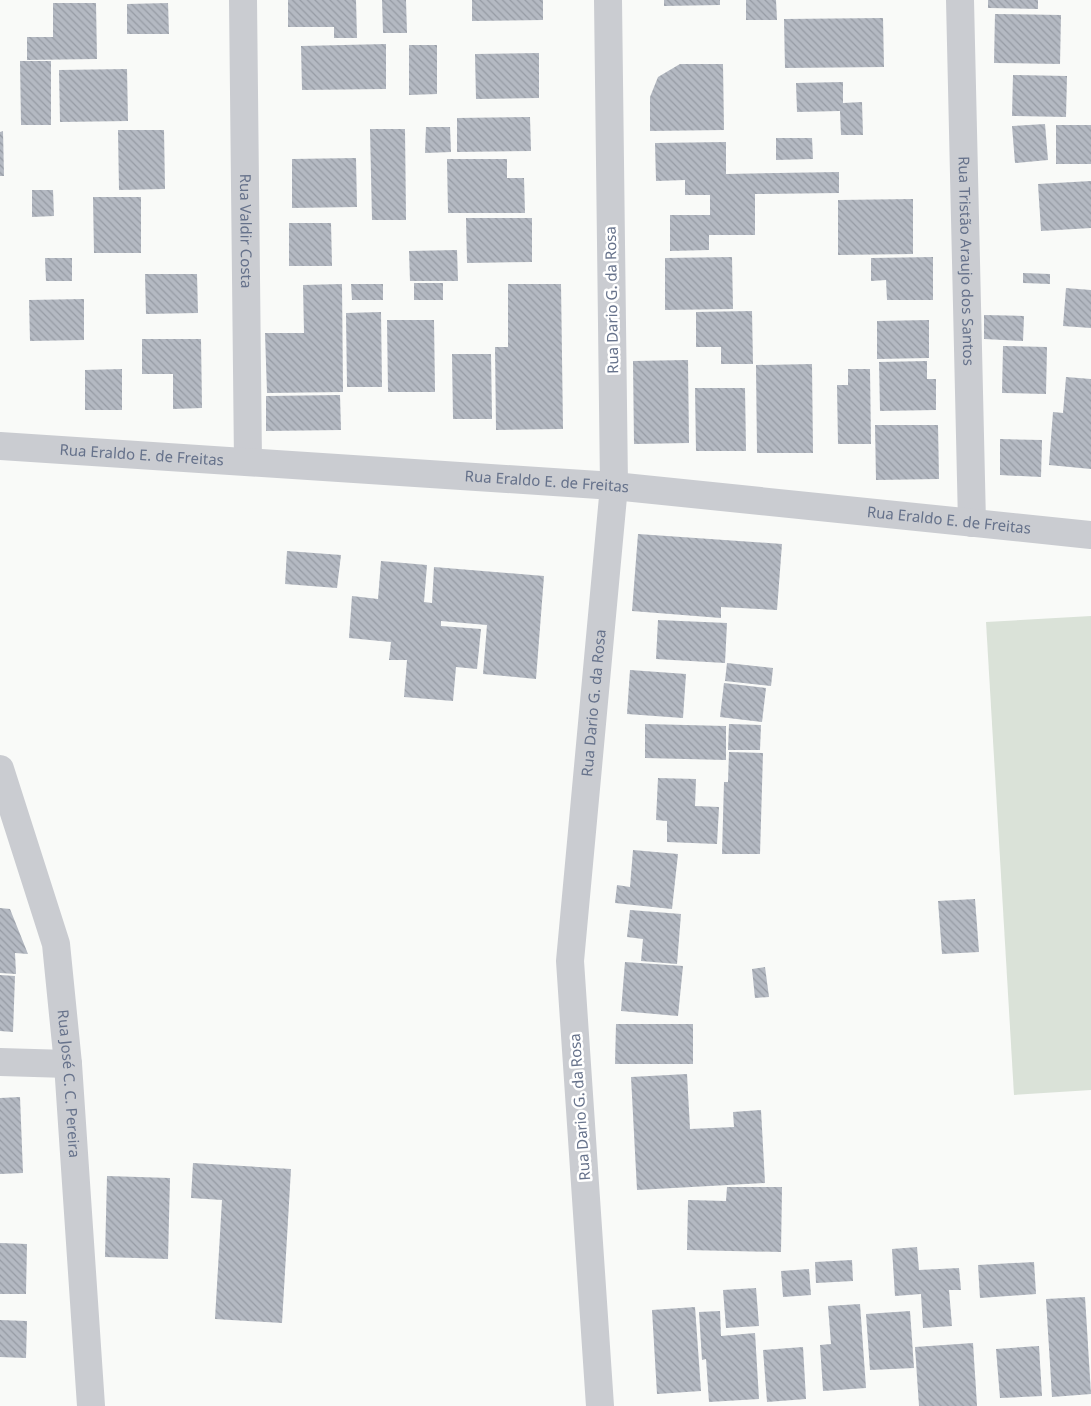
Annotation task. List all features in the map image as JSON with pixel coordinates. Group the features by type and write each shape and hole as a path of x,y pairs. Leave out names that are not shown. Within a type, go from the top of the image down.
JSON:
{"street":[{"name":"Rua Valdir Costa","path":"243,0 248,462"},
{"name":"Rua Dario G. da Rosa","path":"600,1406 570,962 614,486 608,0"},
{"name":"Rua Tristão Araujo dos Santos","path":"960,0 972,523"},
{"name":"Rua Eraldo E. de Freitas","path":"0,446 614,486 1091,535"},
{"name":"Rua José C. C. Pereira","path":"0,769 56,944 68,1064 92,1406"},
{"path":"0,1062 68,1064"}],"shaded area":[{"path":"1091,616 1091,1090 1014,1095 986,622"}],"building":[{"path":"288,0 356,0 357,38 334,38 334,27 288,27"},
{"path":"382,0 406,0 407,33 383,33"},
{"path":"472,0 543,0 543,20 472,21"},
{"path":"664,0 720,0 720,5 664,6"},
{"path":"746,0 776,0 777,20 746,20"},
{"path":"988,0 1038,0 1038,9 988,8"},
{"path":"53,3 96,3 97,59 27,60 27,37 53,37"},
{"path":"168,3 169,34 127,34 127,4"},
{"path":"995,14 1061,15 1060,64 994,63"},
{"path":"883,18 884,67 785,68 784,19"},
{"path":"386,44 386,89 302,90 301,46"},
{"path":"409,45 437,45 437,94 409,95"},
{"path":"539,53 539,98 476,99 475,54"},
{"path":"20,61 51,61 51,125 21,125"},
{"path":"680,64 723,64 724,130 650,131 650,97 658,77"},
{"path":"127,69 128,121 60,122 59,70"},
{"path":"1013,75 1067,76 1066,117 1012,116"},
{"path":"843,82 843,103 862,102 863,135 841,135 840,111 797,112 796,83"},
{"path":"530,117 531,151 457,152 457,118"},
{"path":"1045,124 1048,160 1015,163 1012,126"},
{"path":"1056,125 1091,125 1091,164 1056,164"},
{"path":"426,127 450,127 451,152 425,153"},
{"path":"370,129 405,129 406,220 372,220"},
{"path":"118,130 164,130 165,189 119,190"},
{"path":"3,131 4,176 0,176 0,132"},
{"path":"776,138 812,138 813,159 776,160"},
{"path":"726,142 726,174 839,172 839,193 755,194 755,235 709,235 709,250 670,251 670,215 710,215 710,195 685,195 685,180 656,181 655,143"},
{"path":"356,158 357,207 292,208 292,159"},
{"path":"447,159 507,159 507,178 524,178 525,213 448,213"},
{"path":"1091,181 1091,228 1041,231 1038,184"},
{"path":"32,190 53,190 54,216 32,217"},
{"path":"93,197 141,197 141,253 94,253"},
{"path":"913,199 913,254 838,255 838,200"},
{"path":"466,218 532,218 532,262 467,263"},
{"path":"289,223 331,223 332,266 289,266"},
{"path":"457,250 458,281 410,281 409,251"},
{"path":"732,257 733,309 665,310 665,258"},
{"path":"933,257 933,300 887,300 886,280 871,281 871,258"},
{"path":"45,258 72,258 72,281 46,281"},
{"path":"1023,273 1050,274 1050,284 1023,283"},
{"path":"145,274 197,274 198,313 146,314"},
{"path":"414,283 443,283 443,300 414,300"},
{"path":"342,284 343,392 267,393 265,333 304,333 303,285"},
{"path":"351,284 383,284 383,300 352,300"},
{"path":"508,284 561,284 563,429 496,430 495,347 508,347"},
{"path":"1066,288 1091,290 1091,328 1063,326"},
{"path":"84,299 84,340 30,341 29,300"},
{"path":"752,311 753,364 721,364 721,347 696,347 696,312"},
{"path":"381,312 382,387 347,387 346,313"},
{"path":"984,315 1024,316 1023,341 984,339"},
{"path":"387,320 434,320 435,392 388,392"},
{"path":"929,320 929,358 877,359 877,321"},
{"path":"142,339 201,339 202,408 173,409 173,374 142,374"},
{"path":"1003,346 1047,347 1046,394 1002,393"},
{"path":"452,354 491,354 492,419 453,419"},
{"path":"688,360 689,443 634,444 633,361"},
{"path":"927,361 927,379 936,379 936,410 880,411 879,362"},
{"path":"812,364 813,453 757,453 756,365"},
{"path":"122,369 122,410 85,410 85,370"},
{"path":"848,369 870,369 871,444 838,444 837,385 848,385"},
{"path":"1066,377 1091,379 1091,469 1049,465 1053,412 1063,413"},
{"path":"695,388 745,388 746,451 696,451"},
{"path":"340,395 341,430 266,431 266,396"},
{"path":"875,425 938,425 939,479 876,480"},
{"path":"1000,439 1042,440 1041,477 1000,475"},
{"path":"638,534 782,544 777,610 721,607 721,618 632,611"},
{"path":"287,551 341,555 337,588 285,584"},
{"path":"381,561 427,565 424,602 432,603 434,567 544,576 536,679 483,674 487,625 441,621 441,626 481,629 477,669 456,667 453,701 404,697 407,660 389,660 391,642 349,638 352,596 378,599"},
{"path":"658,620 727,623 725,663 656,659"},
{"path":"727,663 773,668 771,686 725,681"},
{"path":"630,670 686,674 683,718 627,714"},
{"path":"724,683 766,688 762,722 720,717"},
{"path":"645,724 726,726 726,760 645,758"},
{"path":"729,724 761,725 760,750 728,750"},
{"path":"729,752 763,753 760,854 722,854 724,782 728,782"},
{"path":"658,778 696,779 695,806 719,807 717,844 667,842 667,821 656,820"},
{"path":"633,850 678,854 672,909 615,903 617,885 630,887"},
{"path":"975,899 979,952 942,954 938,901"},
{"path":"0,908 10,909 28,954 15,953 16,974 0,973"},
{"path":"630,910 681,914 677,964 641,961 643,939 627,937"},
{"path":"625,962 683,966 678,1016 621,1011"},
{"path":"765,967 769,997 755,998 752,969"},
{"path":"0,975 15,976 13,1032 0,1031"},
{"path":"616,1024 693,1024 693,1064 615,1064"},
{"path":"687,1074 690,1129 734,1127 733,1112 761,1110 765,1183 637,1190 631,1077"},
{"path":"20,1097 23,1173 0,1174 0,1098"},
{"path":"193,1163 291,1169 282,1323 215,1319 222,1200 191,1198"},
{"path":"107,1176 170,1178 168,1259 105,1257"},
{"path":"727,1187 782,1187 781,1252 687,1250 688,1200 726,1201"},
{"path":"0,1243 27,1244 26,1294 0,1294"},
{"path":"917,1247 919,1270 959,1268 961,1290 949,1290 952,1326 923,1328 921,1294 895,1296 892,1249"},
{"path":"852,1260 853,1281 816,1283 815,1262"},
{"path":"1034,1262 1036,1294 980,1298 978,1265"},
{"path":"809,1269 811,1295 783,1297 781,1271"},
{"path":"756,1288 759,1326 726,1328 723,1290"},
{"path":"1085,1297 1091,1394 1052,1397 1046,1299"},
{"path":"860,1304 866,1388 823,1391 820,1345 831,1344 828,1306"},
{"path":"695,1307 701,1391 657,1394 652,1310"},
{"path":"720,1311 721,1336 755,1333 759,1399 709,1402 706,1359 702,1360 699,1312"},
{"path":"910,1311 914,1368 870,1370 866,1314"},
{"path":"0,1320 27,1321 26,1358 0,1357"},
{"path":"973,1343 977,1406 919,1406 915,1347"},
{"path":"1039,1346 1042,1396 1000,1398 996,1349"},
{"path":"803,1347 806,1399 767,1402 763,1350"}]}
